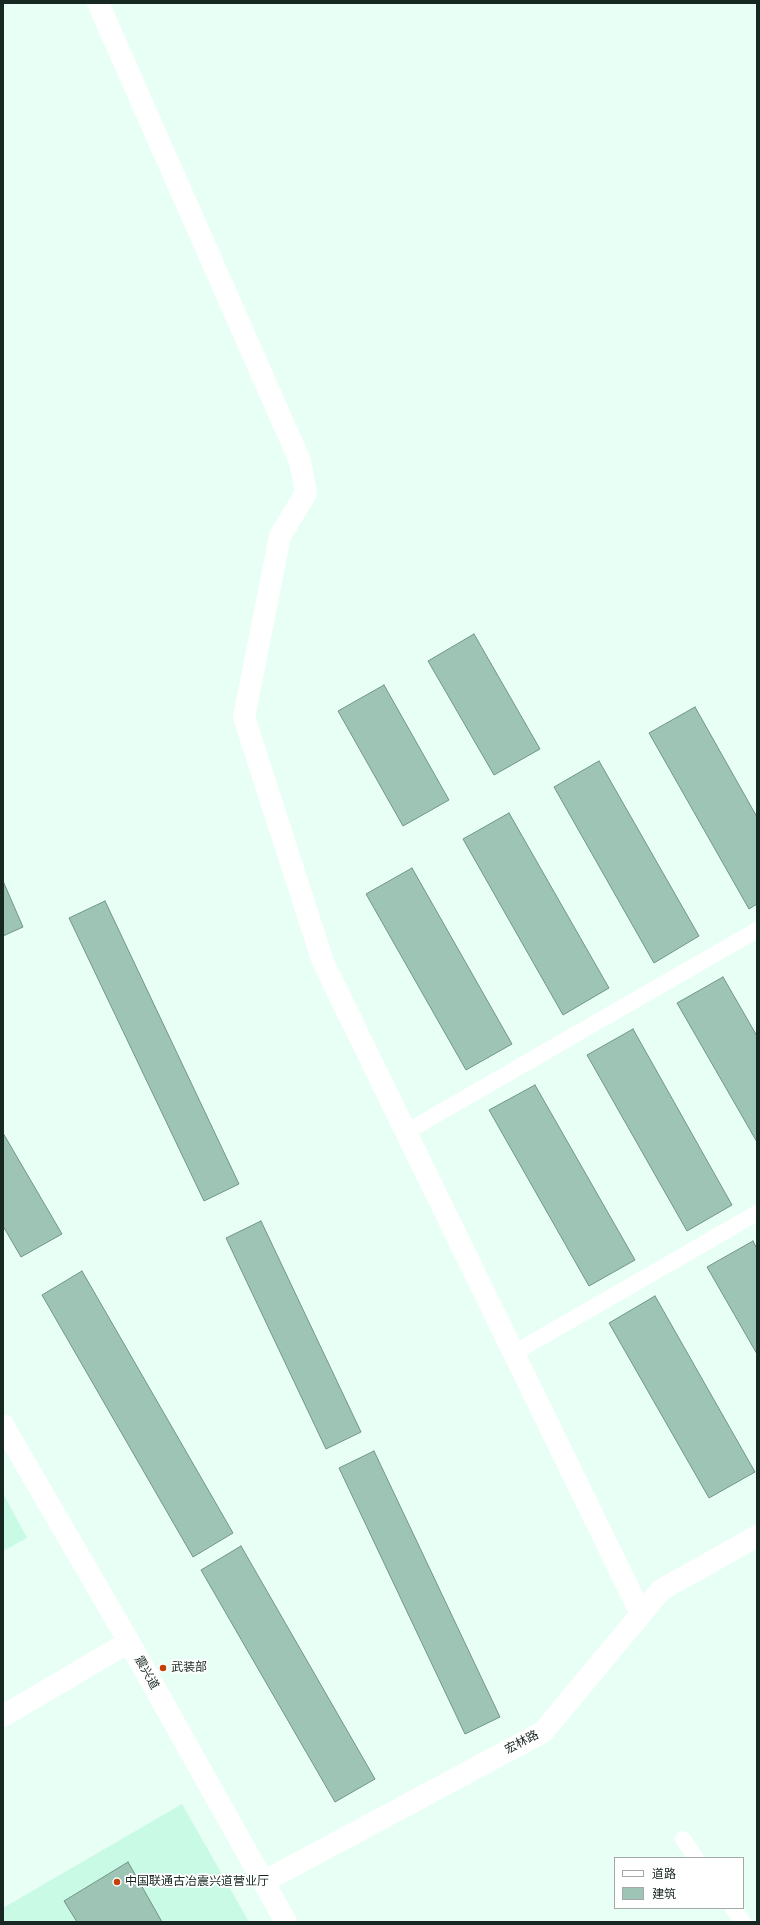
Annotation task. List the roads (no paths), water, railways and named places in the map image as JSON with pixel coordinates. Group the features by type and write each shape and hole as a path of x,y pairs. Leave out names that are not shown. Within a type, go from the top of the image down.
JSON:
{"street":[{"path":"98,3 300,461 306,492 280,536 244,717 323,962 641,1614"},
{"name":"震兴道","path":"3,1425 129,1642 286,1922"},
{"name":"宏林路","path":"263,1882 543,1732 661,1590 757,1536"},
{"path":"3,1716 129,1642"}],"lane":[{"path":"406,1132 757,930"},
{"path":"514,1354 757,1213"},
{"path":"682,1839 695,1857"},
{"path":"734,1909 743,1922"}],"place":[{"name":"武装部","path":"163,1668"},
{"name":"中国联通古冶震兴道营业厅","path":"117,1882"}]}
